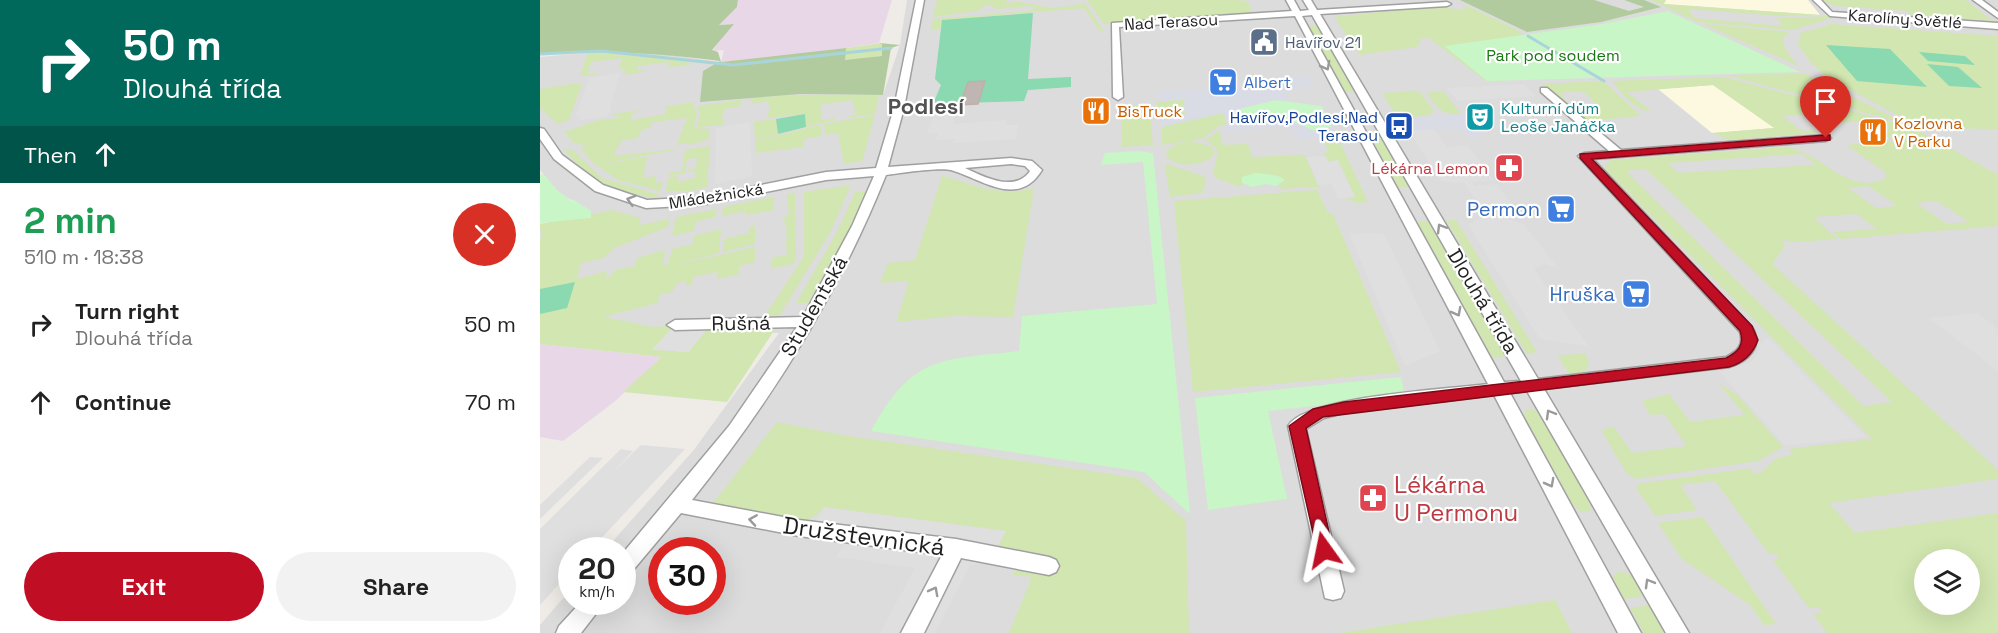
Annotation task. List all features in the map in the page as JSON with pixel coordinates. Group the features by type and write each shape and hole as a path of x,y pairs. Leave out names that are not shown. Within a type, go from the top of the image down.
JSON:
{"street":[{"name":"Studentská","path":"636,553 678,505 743,419 807,322 853,239 882,171 897,119 920,0"},
{"name":"Dlouhá třída","path":"1290,0 1630,633"},
{"name":"Karolíny Světlé","path":"1817,0 1830,14 1998,26"},
{"path":"1977,0 1998,16"},
{"path":"1298,14 1311,7 1447,4"},
{"name":"Dlouhá třída","path":"1311,7 1678,633"},
{"name":"Nad Terasou","path":"1118,97 1115,25 1298,14"},
{"path":"1544,90 1619,154"},
{"name":"Mládežnická","path":"540,131 558,157 599,188 646,204 663,205 730,196 826,176 882,171 1011,161 1028,162 1036,170 1034,177 1027,182 1010,186 997,184 952,166"},
{"path":"1333,591 1297,426 1319,412 1344,407 1729,362 1741,356 1749,346 1747,330 1584,156 1826,138"},
{"name":"Rušná","path":"675,325 807,322"},
{"name":"Družstevnická","path":"678,505 799,528 956,548 912,633"},
{"path":"956,548 1049,566"},
{"path":"567,633 583,615"}],"shaded area":[{"path":"738,0 892,0 879,43 798,55 721,62 724,50 712,51 732,24 718,25 737,7"},
{"path":"907,0 1998,0 1998,633 540,633 540,625 558,604 558,615 636,615 636,537 617,537 693,451 779,333 540,329 540,229 591,218 591,211 559,193 540,170 540,57 610,51 657,53 721,62 800,94 883,95 900,45"},
{"path":"1655,0 1808,0 1820,15 1664,4"},
{"path":"620,73 608,116 577,121 582,118 576,116 589,78"},
{"path":"1308,76 1314,88 1298,88 1286,94 1288,101 1275,100 1238,109 1238,121 1292,121 1314,131 1332,127 1336,135 1298,139 1290,127 1220,132 1227,124 1223,113 1161,127 1160,120 1187,114 1183,108 1185,100 1158,101 1156,92 1288,84 1286,77"},
{"path":"1524,84 1536,96 1458,101 1447,88"},
{"path":"1713,85 1775,128 1712,133 1658,89"},
{"path":"959,103 953,124 1006,120 1006,125 1018,125 1016,139 954,143 955,139 936,140 938,133 927,134 937,104"},
{"path":"1465,114 1483,137 1468,138 1461,129 1401,131 1393,119"},
{"path":"750,122 752,176 715,184 716,128"},
{"path":"1434,129 1447,147 1467,145 1494,180 1472,182 1474,186 1497,184 1513,206 1483,209 1464,183 1441,181 1409,131"},
{"path":"1325,156 1328,162 1338,160 1355,197 1338,199 1332,184 1318,185 1306,157"},
{"path":"1499,216 1524,224 1557,267 1544,264 1534,269 1589,347 1540,339 1468,225 1481,218"},
{"path":"1384,234 1440,351 1405,366 1350,235"},
{"path":"1978,313 1998,330 1998,371 1929,318"},
{"path":"711,324 688,352 652,350 675,325"},
{"path":"1768,338 1866,437 1785,446 1720,372 1751,362 1760,350 1759,345"},
{"path":"540,344 663,357 614,402 563,441 540,437"},
{"path":"641,445 685,449 602,537 558,537 558,585 540,605 540,529 621,449 633,451 612,473"},
{"path":"590,457 603,458 540,519 540,505"},
{"path":"824,507 1006,531 989,562 970,565 935,633 880,633 915,568 836,557 846,541 806,536"}],"green space":[{"path":"540,0 738,0 737,7 719,25 734,24 712,50 718,52 721,62 846,48 845,60 882,56 882,44 879,43 900,45 891,48 883,95 800,94 700,102 703,71 720,61 630,53 540,54"},
{"path":"937,0 1008,0 1003,4 1020,2 1049,7 1085,3 1104,32 1100,32 1084,8 943,20 941,28 931,31 933,19 1027,11 1037,8 1029,6 997,9 988,4 977,11 933,17"},
{"path":"1087,0 1248,1 1253,14 1104,24"},
{"path":"1460,0 1594,0 1629,11 1644,7 1624,0 1644,0 1661,7 1601,22 1527,32"},
{"path":"1651,0 1666,0 1664,4 1820,15 1778,16 1689,9 1694,18 1783,26 1777,18 1829,16 1831,18 1793,30 1698,22"},
{"path":"1820,0 1966,0 1989,18 1998,21 1912,15 1907,11 1836,6"},
{"path":"1435,6 1466,11 1462,8 1468,6 1525,35 1535,79 1486,81 1429,38 1419,39 1420,44 1416,47 1360,55 1334,17"},
{"name":"Park pod soudem","path":"1668,11 1800,72 1487,81 1444,46 1602,24"},
{"path":"1033,13 1028,79 1071,77 1071,87 1028,90 1024,101 933,104 941,85 935,79 942,20"},
{"path":"1703,24 1790,32 1783,37 1786,51 1801,67"},
{"path":"1832,24 1998,36 1998,129 1929,128 1916,125 1828,78 1810,62 1798,44 1801,33"},
{"path":"1309,26 1317,26 1354,91 1345,92"},
{"path":"882,43 883,56 844,61 846,48"},
{"path":"1826,45 1890,49 1927,87 1857,81"},
{"path":"588,52 680,60 692,64 665,68 669,66 669,62 638,66 637,71 643,70 643,72 624,75 626,69 619,69 622,58 591,62 587,74 598,73 597,75 580,76"},
{"path":"1919,52 1965,56 1975,65 1928,61"},
{"path":"1927,64 1958,67 1982,88 1949,86"},
{"path":"1806,74 1907,124 1727,75"},
{"path":"1725,77 1912,127 1998,175 1998,226 1840,239 1833,232 1876,229 1857,214 1813,217 1837,239 1797,242 1782,240 1785,246 1772,264 1998,470 1998,479 1829,503 1855,533 1998,513 1998,633 1827,633 1813,614 1823,612 1819,607 1809,608 1773,560 1779,559 1776,554 1769,554 1715,481 1680,485 1697,510 1655,516 1636,488 1638,484 1752,468 1752,474 1762,472 1775,459 1793,454 1789,449 1872,439 1605,169 1605,165 1612,160 1785,147 1810,156 1846,178 1872,183 1886,178 1885,172 1846,145 1895,141 1864,121 1828,124 1812,114 1782,116 1802,131 1813,130 1818,133 1729,140 1712,133 1774,128 1713,85 1627,92 1651,111 1639,108 1612,81","holes":["1802,154 1816,165 1679,173 1667,163","1646,169 1892,402 1863,406 1626,171","1868,186 1896,205 1896,206 1876,208 1848,188","1937,201 1968,221 1968,222 1947,224 1916,203"]},
{"path":"1603,81 1641,116 1598,120 1606,129 1597,130 1575,109 1580,108 1586,112 1582,108 1599,107 1583,91 1560,93 1568,104 1542,84"},
{"path":"582,84 569,120 557,124 540,108 540,89"},
{"path":"1419,91 1434,111 1428,116 1397,117 1382,93"},
{"path":"1443,91 1461,114 1449,114 1440,110 1426,93"},
{"path":"876,95 879,97 875,114 845,118 856,114 852,100 820,105 822,115 819,116 823,120 835,118 835,120 806,127 805,114 768,118 768,111 771,110 767,101 753,104 752,100 745,101 758,97"},
{"path":"1184,99 1187,114 1160,120 1156,102"},
{"path":"742,100 740,106 725,109 721,118 724,118 724,125 697,127 700,114 697,106"},
{"path":"1275,100 1322,106 1332,127 1315,131 1292,121 1238,121 1238,109"},
{"path":"692,102 697,114 694,128 710,129 709,139 690,145 677,144 687,118 652,122 650,128 642,129 638,138 622,140 613,156 675,149 595,165 580,148 589,145 575,144 564,132 599,120 619,118 619,115 613,116 613,114 640,110 632,114 630,120 666,114 667,109 664,107"},
{"path":"1149,104 1153,145 1122,147 1121,106"},
{"path":"805,114 806,127 778,134 776,119"},
{"path":"1225,114 1227,124 1217,127 1202,139 1162,145 1162,127"},
{"path":"875,115 862,161 844,164 838,133 825,135 824,124"},
{"path":"776,120 778,134 755,140 754,122"},
{"path":"820,125 822,136 803,139 803,147 756,153 755,141"},
{"path":"1219,130 1223,145 1248,144 1252,157 1305,155 1319,187 1281,189 1278,186 1282,184 1281,177 1263,174 1252,174 1240,187 1216,178 1213,173 1218,151 1206,140"},
{"path":"1378,132 1409,187 1398,187 1368,133"},
{"path":"1337,136 1368,202 1358,203 1345,198 1355,197 1323,153 1329,152 1322,137"},
{"path":"1190,141 1210,146 1215,152 1213,156 1195,164 1182,164 1166,155 1174,145"},
{"path":"710,146 707,187 690,191 666,191 668,177 678,176 678,182 695,178 695,171 687,172 687,170 696,168 697,158 687,159 685,173 668,176 669,173 682,171 685,150"},
{"path":"563,149 572,149 602,178 660,195 656,198 640,195 604,183 584,170"},
{"path":"1139,151 1153,153 1190,514 1144,472 871,431 901,387 916,374 948,360 1019,351 1022,316 1157,304 1143,162 1101,165 1105,153"},
{"path":"647,158 643,178 656,176 656,183 663,181 660,191 618,180 596,165"},
{"path":"1167,164 1203,176 1206,181 1202,193 1170,197 1165,166"},
{"path":"1255,173 1275,175 1285,180 1276,186 1266,184 1252,187 1242,183 1242,177"},
{"path":"543,174 557,190 574,203 573,199 591,211 591,218 540,223 540,175"},
{"path":"942,176 998,191 1034,188 1013,317 954,316 896,322 909,281 880,283 888,263 915,260"},
{"path":"851,185 831,231 780,315 764,317 804,256 804,192"},
{"path":"1317,190 1328,213 1333,214 1401,372 1193,392 1174,201"},
{"path":"867,191 837,254 808,303 796,303 838,230 855,192"},
{"path":"795,193 796,259 793,264 771,269 772,258 788,254 785,242 789,238 785,238 787,230 784,222 788,218 783,219 783,216 789,215 787,194"},
{"path":"774,197 774,210 746,215 746,211 722,216 723,207"},
{"path":"717,209 715,217 695,222 694,231 672,236 676,217"},
{"path":"612,210 640,218 640,225 669,219 668,227 614,248 604,258 581,263 577,279 607,271 606,279 615,270 635,266 637,258 665,250 663,266 667,265 673,248 692,245 694,236 721,229 719,253 667,267 755,247 755,262 739,266 739,274 717,279 717,272 693,277 692,285 686,286 687,281 677,283 672,292 659,295 658,303 603,317 653,327 675,325 653,349 688,352 711,324 779,323 727,402 623,392 662,357 540,344 540,240 543,231 540,231 540,224"},
{"path":"1446,220 1456,220 1537,352 1527,354"},
{"path":"1429,221 1506,356 1492,358 1417,222"},
{"path":"755,226 755,244 723,252 724,239 749,233 749,227"},
{"path":"575,282 567,308 540,314 540,289"},
{"path":"1585,353 1589,362 1587,369 1580,374 1570,376 1558,356"},
{"path":"1401,377 1405,396 1268,411 1287,499 1208,510 1195,398"},
{"path":"1718,383 1737,395 1783,447 1758,461 1636,479 1627,474 1601,430 1614,427 1632,453 1687,446 1664,414 1650,415 1642,401 1669,394 1690,422 1745,415"},
{"path":"1526,409 1535,410 1539,414 1591,505 1590,511 1581,512 1573,505 1524,416"},
{"path":"777,422 842,435 1137,478 1186,521 1189,633 1009,633 1032,577 1013,575 1022,553 998,546 1005,532 821,512 806,521 710,507"},
{"path":"1703,517 1776,624 1764,625 1750,605 1682,559 1658,523"},
{"path":"1619,571 1631,575 1643,596 1624,599 1613,577"},
{"path":"1555,600 1572,633 1339,633"},
{"path":"1649,605 1665,633 1644,633 1630,608"}],"building":[{"path":"985,81 978,104 960,105 968,82"}],"waterway":[{"path":"1528,36 1604,81"},
{"path":"540,54 601,51 733,65 891,48"}],"place":[{"name":"Havířov 21","path":"1264,42"},
{"name":"Albert","path":"1223,82"},
{"name":"BisTruck","path":"1096,111"},
{"name":"Kulturní dům Leoše Janáčka","path":"1480,117"},
{"name":"Havířov,Podlesí,Nad Terasou","path":"1399,126"},
{"name":"Kozlovna V Parku","path":"1873,132"},
{"name":"Lékárna Lemon","path":"1509,168"},
{"name":"Permon","path":"1561,209"},
{"name":"Hruška","path":"1636,294"},
{"name":"Lékárna U Permonu","path":"1373,498"}],"district":[{"name":"Podlesí","path":"926,106"}],"route":[{"path":"1324,550 1297,426 1319,412 1344,407 1610,378 1729,362 1741,356 1749,346 1747,330 1584,156 1826,138"}]}
